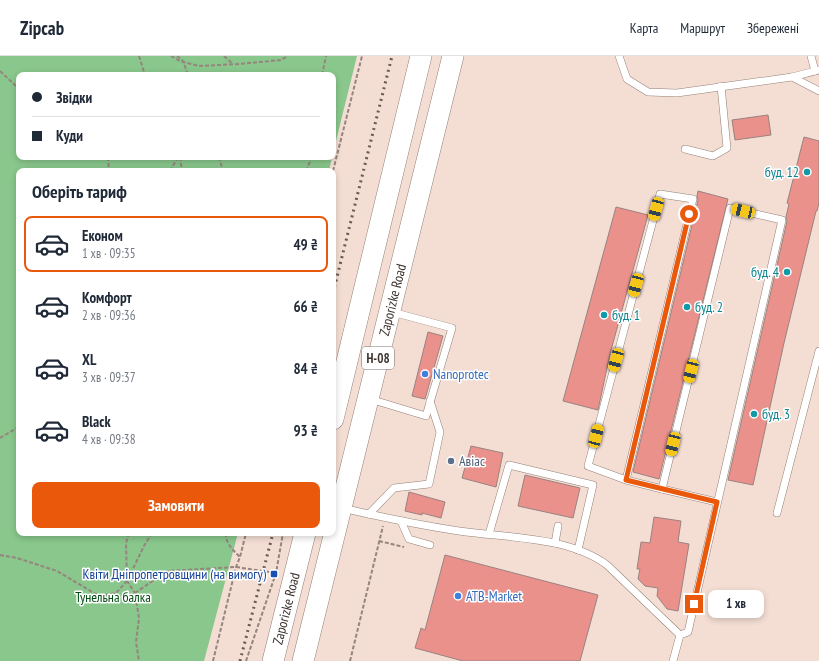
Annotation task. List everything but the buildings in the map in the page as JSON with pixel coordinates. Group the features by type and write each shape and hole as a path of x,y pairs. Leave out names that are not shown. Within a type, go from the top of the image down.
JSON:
{"main road":[{"name":"Zaporizke Road","path":"336,407 421,56"},
{"name":"Zaporizke Road","path":"336,528 453,56"},
{"name":"Zaporizke Road","path":"273,661 304,536"},
{"name":"Zaporizke Road","path":"303,661 334,536"}],"lane":[{"path":"619,56 627,78 648,92 678,93 792,77 817,70 811,56"},
{"path":"792,77 819,91"},
{"path":"685,149 713,156 727,148 721,86"},
{"path":"626,480 692,199 660,194 588,466 626,480 717,502"},
{"path":"662,489 730,208 782,220 688,632 680,635"},
{"path":"368,398 426,416 452,328 389,311"},
{"path":"777,513 819,351"},
{"path":"369,514 394,488 429,484 440,432 430,401"},
{"path":"489,534 509,465 593,485 578,550"},
{"path":"341,508 384,518 460,531 512,536 555,543 586,552 598,558 607,565 680,635"},
{"path":"401,521 409,539 430,545"},
{"path":"555,543 558,526"},
{"path":"673,661 680,635"}],"path":[{"path":"139,56 144,72"},
{"path":"171,56 199,66 281,60 288,56"},
{"path":"177,56 183,61 187,72"},
{"path":"224,56 233,64"},
{"path":"323,72 326,56"},
{"path":"336,156 362,56"},
{"path":"0,71 16,87"},
{"path":"0,438 16,429"},
{"path":"350,661 384,518"},
{"path":"128,536 126,543 127,581 134,593 139,618 136,642 139,661"},
{"path":"0,555 17,558 57,571 99,596 116,593 127,581 150,536"},
{"path":"226,536 231,547 240,557"},
{"path":"213,661 236,567 245,536"},
{"path":"246,661 276,573 282,536"},
{"path":"379,541 407,548"},
{"path":"134,593 167,571 236,567 276,573"}],"green space":[{"name":"Тунельна балка","path":"0,56 357,56 336,141 336,72 16,72 16,160 331,160 330,168 16,168 16,536 237,536 204,661 0,661"}],"railway":[{"path":"336,281 392,56"},
{"path":"240,661 272,536"}],"place":[{"name":"буд. 12","path":"807,172"},
{"name":"буд. 4","path":"787,272"},
{"name":"буд. 2","path":"687,307"},
{"name":"буд. 1","path":"604,315"},
{"name":"Nanoprotec","path":"425,374"},
{"name":"буд. 3","path":"754,414"},
{"name":"Авіас","path":"451,461"},
{"name":"Квіти Дніпропетровщини (на вимогу)","path":"274,574"},
{"name":"ATB-Market","path":"458,596"}],"route":[{"path":"689,214 626,480 717,502 694,604"}]}
